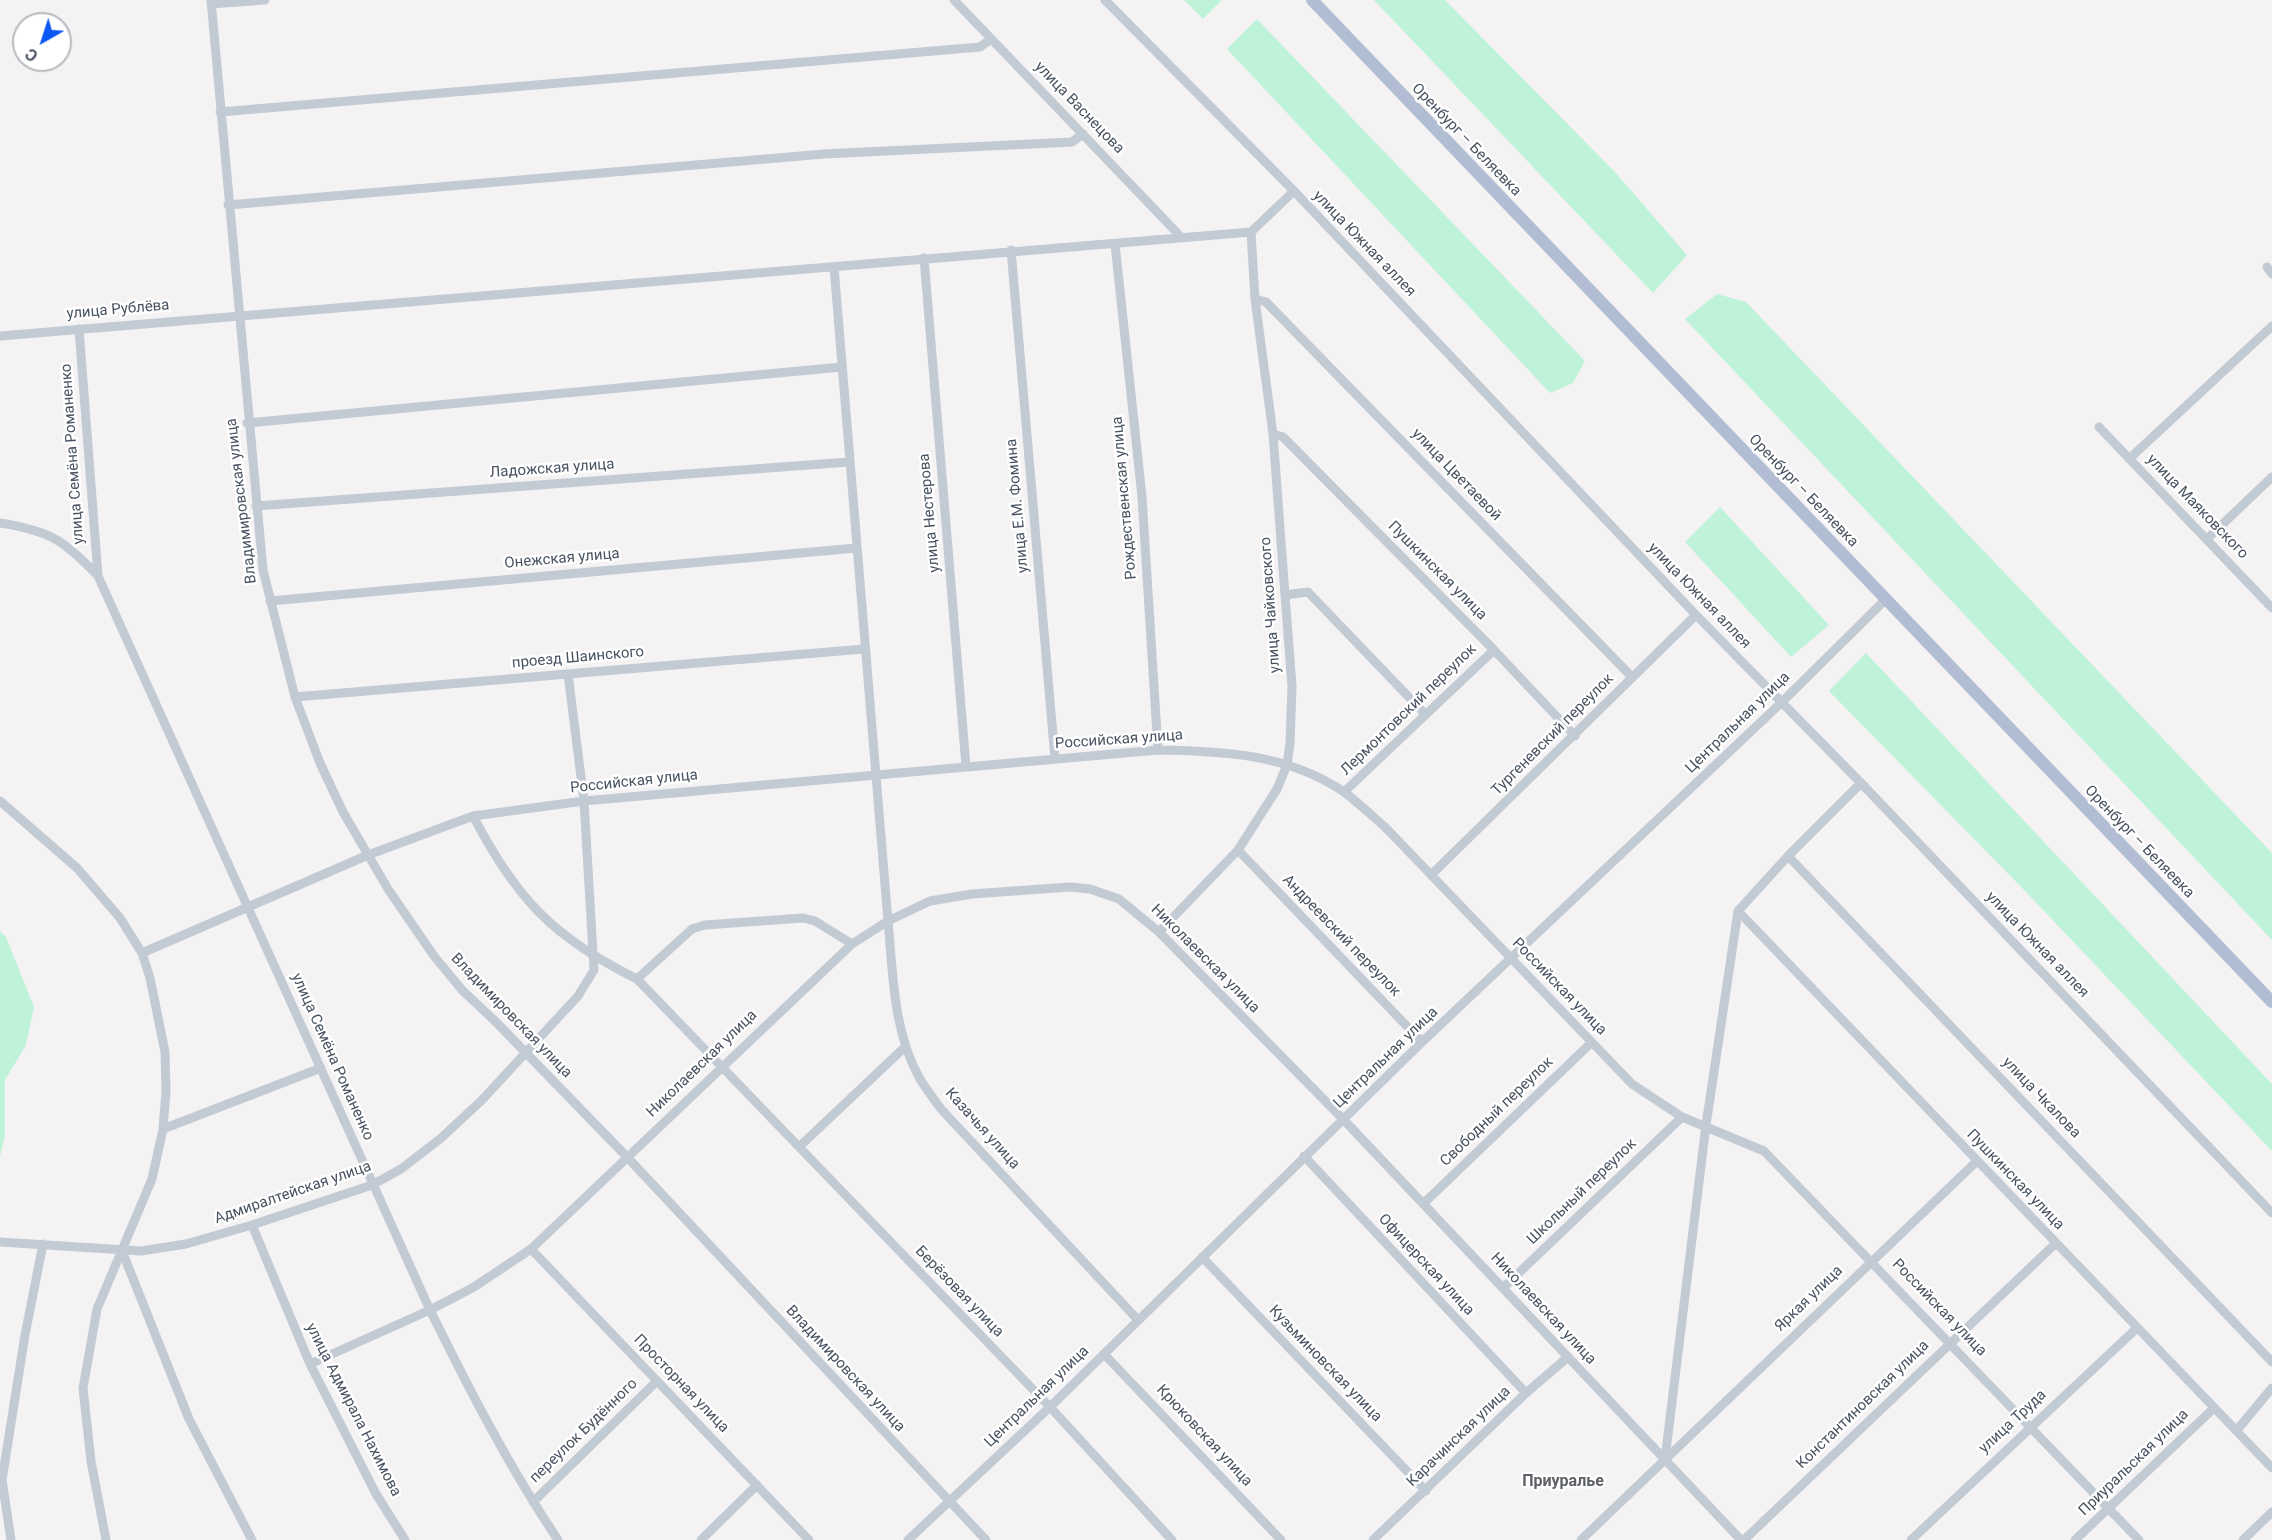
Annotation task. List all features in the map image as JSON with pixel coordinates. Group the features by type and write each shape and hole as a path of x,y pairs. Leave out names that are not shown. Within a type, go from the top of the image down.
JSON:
{"main road":[{"name":"Оренбург – Беляевка","path":"1311,0 2272,1002"}],"street":[{"path":"211,2 265,0"},
{"name":"улица Васнецова","path":"954,0 1182,238"},
{"name":"улица Южная аллея","path":"1105,0 1294,191 1696,615 1861,783 2272,1213"},
{"name":"Владимировская улица","path":"211,2 247,423 263,570 295,697 320,763 388,889 434,956 462,990 627,1157 986,1540"},
{"path":"220,111 980,47 991,39"},
{"path":"228,205 824,154 1072,142 1083,135"},
{"path":"1251,232 1294,191"},
{"name":"улица Рублёва","path":"0,336 834,267 1011,250 1251,232"},
{"name":"улица Чайковского","path":"1159,932 1238,850 1277,789 1287,765 1292,686 1273,434 1255,300 1251,232"},
{"name":"Рождественская улица","path":"1115,244 1142,497 1158,750"},
{"name":"улица Е.М. Фомина","path":"1011,250 1055,759"},
{"name":"улица Нестерова","path":"924,258 966,766"},
{"path":"834,267 874,774"},
{"name":"улица Цветаевой","path":"1255,300 1266,302 1632,677"},
{"path":"2129,459 2272,326"},
{"name":"улица Семёна Романенко","path":"79,329 98,576"},
{"path":"247,423 842,367"},
{"name":"улица Маяковского","path":"2099,427 2208,538 2272,608"},
{"name":"Пушкинская улица","path":"1273,434 1283,437 1494,650 1575,736"},
{"name":"Ладожская улица","path":"256,507 849,462"},
{"path":"2208,538 2272,477"},
{"name":"улица Семёна Романенко","path":"0,523 29,528 53,537 70,547 98,576 430,1310 479,1407 533,1502 558,1540"},
{"name":"Онежская улица","path":"270,601 856,548"},
{"path":"1285,595 1308,592 1426,715"},
{"name":"Центральная улица","path":"908,1540 1050,1407 1304,1156 1781,703 1886,599"},
{"name":"Тургеневский переулок","path":"1431,875 1696,615"},
{"name":"проезд Шаинского","path":"295,697 864,649"},
{"name":"Лермонтовский переулок","path":"1344,792 1494,650"},
{"name":"Адмиралтейская улица","path":"0,1242 141,1251 186,1244 252,1225 372,1185 401,1169 440,1139 527,1054 590,979 594,970 584,801 568,674"},
{"name":"Российская улица","path":"142,953 368,855 473,816 584,801 1158,750 1229,751 1287,765 1344,792 1386,828 1632,1084 1682,1117 1764,1150 2031,1425 2139,1540"},
{"name":"Казачья улица","path":"874,774 898,1012 906,1046 920,1078 941,1109 1138,1320"},
{"path":"1665,1459 1706,1125 1738,911 1788,856 1861,783"},
{"path":"0,801 95,886 142,953 150,978 165,1052 166,1091 163,1129 152,1179 97,1309 83,1388 91,1461 106,1540"},
{"path":"473,816 491,849 531,906 552,927 595,958 638,979 683,936 705,925 803,918 815,921 852,944"},
{"name":"Андреевский переулок","path":"1238,850 1422,1042"},
{"name":"улица Чкалова","path":"1788,856 2272,1362"},
{"name":"Николаевская улица","path":"310,1364 430,1310 474,1287 531,1249 852,944 888,921 930,901 972,894 1070,887 1090,889 1119,899 1159,932 1343,1119 1742,1540"},
{"name":"Пушкинская улица","path":"1738,911 1976,1162 2272,1468"},
{"name":"Берёзовая улица","path":"638,979 1050,1407 1172,1540"},
{"name":"Свободный переулок","path":"1424,1204 1592,1043"},
{"path":"800,1146 906,1046"},
{"path":"163,1129 321,1068"},
{"name":"Школьный переулок","path":"1503,1288 1682,1117"},
{"name":"Офицерская улица","path":"1304,1156 1526,1393"},
{"name":"Яркая улица","path":"1581,1540 1976,1162"},
{"name":"улица Адмирала Нахимова","path":"252,1225 310,1364 376,1494 405,1540"},
{"name":"Константиновская улица","path":"1742,1540 2056,1243"},
{"path":"11,1540 2,1480 25,1335 43,1244"},
{"name":"Просторная улица","path":"531,1249 809,1540"},
{"path":"122,1251 189,1419 252,1540"},
{"name":"Кузьминовская улица","path":"1202,1257 1426,1491"},
{"name":"улица Труда","path":"1911,1540 2137,1328"},
{"name":"Крюковская улица","path":"1104,1354 1281,1540"},
{"name":"Карачинская улица","path":"1373,1540 1526,1393 1568,1357"},
{"name":"переулок Будённого","path":"533,1502 657,1380"},
{"path":"2237,1430 2272,1388"},
{"name":"Приуральская улица","path":"2075,1540 2214,1408"},
{"path":"701,1540 757,1485"},
{"path":"2243,1540 2272,1512"}],"green space":[{"path":"1184,0 1222,0 1203,19"},
{"path":"1374,0 1445,0 1614,171 1687,255 1653,293"},
{"path":"1257,19 1585,361 1573,383 1550,393 1227,49"},
{"path":"1717,294 1746,302 2272,853 2272,940 1685,319"},
{"path":"1720,507 1829,625 1791,657 1685,542"},
{"path":"1866,653 2272,1084 2272,1151 2026,892 1829,691"},
{"path":"0,931 6,937 34,1007 26,1045 5,1080 5,1136 0,1156"}],"district":[{"name":"Приуралье","path":"1563,1482"}]}
